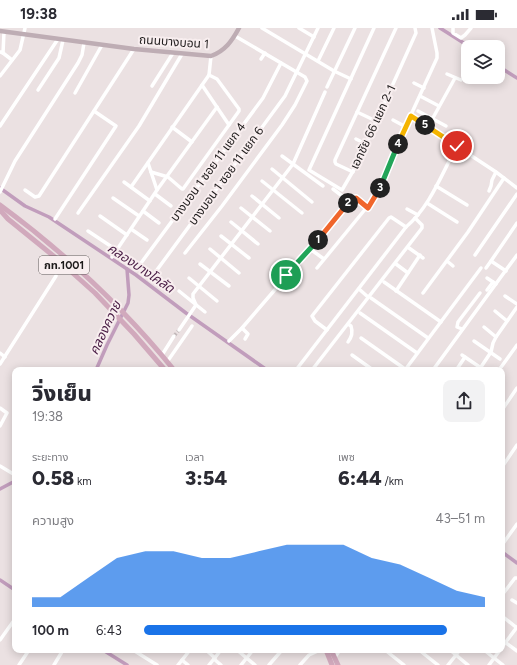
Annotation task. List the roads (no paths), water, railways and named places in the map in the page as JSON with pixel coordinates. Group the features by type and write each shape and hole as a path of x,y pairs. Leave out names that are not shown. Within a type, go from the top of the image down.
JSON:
{"main road":[{"name":"ถนนบางบอน 1","path":"2,32 134,49 211,56 221,52 235,36 239,28"},
{"name":"กท.1001","path":"0,202 13,215"},
{"name":"กท.1001","path":"0,205 66,257 126,315 171,367"},
{"name":"กท.1001","path":"0,210 8,219 90,288 122,321 162,367"},
{"name":"กท.1001","path":"0,215 8,219"},
{"path":"327,653 332,665"},
{"path":"333,653 338,665"}],"street":[{"path":"0,76 20,50 25,28"},
{"path":"262,28 334,71 351,79 374,28"},
{"path":"299,28 314,36"},
{"name":"บางบอน 1 ซอย 11 แยก 6","path":"152,277 285,96 318,28"},
{"path":"318,61 334,28"},
{"path":"327,87 355,28"},
{"path":"353,172 335,162 396,28"},
{"name":"เอกชัย 66 แยก 2-1","path":"351,79 310,171 342,190 353,172 366,144 416,33 415,28"},
{"path":"317,268 368,208 377,194 437,58 433,28"},
{"path":"453,28 453,33 461,38 471,28"},
{"path":"2,32 1,52 12,60"},
{"path":"185,253 282,126 295,105 307,80 305,77 235,36"},
{"path":"0,126 58,39"},
{"path":"38,90 59,58 63,40"},
{"path":"0,192 15,161 78,63 82,55 84,43"},
{"path":"76,93 102,45"},
{"path":"25,190 35,196 39,196 134,49"},
{"path":"152,86 173,53"},
{"path":"261,59 264,53"},
{"path":"78,213 139,126 182,54"},
{"path":"131,187 209,75 211,56"},
{"name":"บางบอน 1 ซอย 11 แยก 4","path":"152,277 141,265 141,263 263,98 281,63"},
{"path":"447,74 461,80"},
{"path":"152,172 168,177 183,189 239,111 215,78 209,75"},
{"path":"429,125 455,78"},
{"path":"414,84 424,88"},
{"path":"202,85 229,125"},
{"path":"196,305 193,294 293,164 325,92"},
{"path":"420,96 439,106"},
{"path":"112,257 157,190 168,177 217,107"},
{"path":"55,219 116,126 94,111"},
{"path":"418,111 446,126"},
{"path":"357,112 376,121"},
{"path":"411,116 496,172 517,188"},
{"path":"393,120 406,127"},
{"path":"172,127 192,142"},
{"path":"356,139 366,144"},
{"path":"298,367 406,227 427,203 457,146"},
{"path":"282,156 323,186"},
{"path":"148,163 157,190"},
{"path":"272,170 312,202"},
{"path":"489,190 496,172"},
{"path":"423,293 504,178"},
{"path":"262,181 302,213"},
{"path":"124,182 150,201"},
{"path":"436,186 467,204"},
{"path":"333,189 350,202"},
{"path":"155,194 171,206"},
{"path":"475,255 517,194"},
{"path":"252,196 279,218"},
{"path":"113,198 139,216"},
{"path":"229,341 242,328 353,199 356,198 368,208"},
{"path":"427,203 457,222"},
{"path":"241,208 270,231"},
{"path":"314,367 422,228 417,216 407,209"},
{"path":"143,211 159,223"},
{"path":"100,216 127,235"},
{"path":"327,330 312,318 312,316 389,218 391,217 406,227"},
{"path":"231,222 258,244"},
{"path":"486,268 517,223"},
{"path":"131,229 147,240"},
{"path":"88,231 133,261"},
{"path":"221,236 249,258"},
{"path":"396,291 421,256 409,248"},
{"path":"210,249 239,273"},
{"path":"310,249 324,259"},
{"path":"487,290 506,271 517,255"},
{"path":"447,260 453,266"},
{"path":"491,261 506,271"},
{"path":"59,271 63,264"},
{"path":"200,264 229,286"},
{"path":"396,264 408,273"},
{"path":"407,367 481,268"},
{"path":"0,364 56,276"},
{"path":"189,278 217,301"},
{"path":"487,278 494,283"},
{"path":"384,282 441,322"},
{"path":"435,367 494,283"},
{"path":"359,289 428,338"},
{"path":"179,291 205,312"},
{"path":"462,329 457,327 458,322 480,293"},
{"path":"482,367 491,352 493,342 517,305 505,296"},
{"path":"179,330 196,305"},
{"path":"495,311 507,320"},
{"path":"360,313 417,353"},
{"path":"348,324 351,326 352,334 352,338 348,342"},
{"path":"167,362 192,326"},
{"path":"484,327 496,337"},
{"path":"242,328 248,334 245,339"},
{"path":"162,355 174,336"},
{"path":"361,338 401,367"},
{"path":"474,341 500,359"},
{"path":"501,367 517,345"},
{"path":"0,352 5,356"},
{"path":"352,355 369,367"},
{"path":"457,367 463,356 478,367"},
{"path":"505,406 517,388"},
{"path":"0,408 7,413 0,426"},
{"path":"505,463 517,445"},
{"path":"0,466 12,473"},
{"path":"505,541 517,524"},
{"path":"505,590 515,578 517,578"},
{"path":"512,600 517,603"},
{"path":"505,618 517,628 505,640"},
{"path":"0,640 12,623"},
{"path":"505,642 517,651"},
{"path":"19,665 27,653"},
{"path":"54,665 61,653"},
{"path":"138,653 157,665"},
{"path":"178,665 188,653"},
{"path":"209,653 221,665"},
{"path":"209,665 218,653"},
{"path":"240,653 255,665"},
{"path":"241,665 250,653"},
{"path":"269,665 279,653"},
{"path":"300,665 309,655 313,653"},
{"path":"334,657 337,653"},
{"path":"390,653 404,665"},
{"path":"423,653 438,665"},
{"path":"454,653 468,665"},
{"path":"488,653 502,665"},
{"path":"489,665 498,653"},
{"path":"448,665 456,655"},
{"path":"182,660 188,665"}],"waterway":[{"path":"440,28 461,41"},
{"path":"505,70 517,78"},
{"name":"คลองบางโคลัด","path":"0,188 25,206 49,217 136,275 186,313 263,367"},
{"name":"คลองควาย","path":"97,367 128,303 129,295 127,269"},
{"name":"คลองควาย","path":"0,489 12,483"},
{"name":"คลองบางโคลัด","path":"505,554 517,563"},
{"path":"0,580 12,588"},
{"path":"108,653 127,665"}],"tunnel":[{"path":"174,336 179,330"}]}
